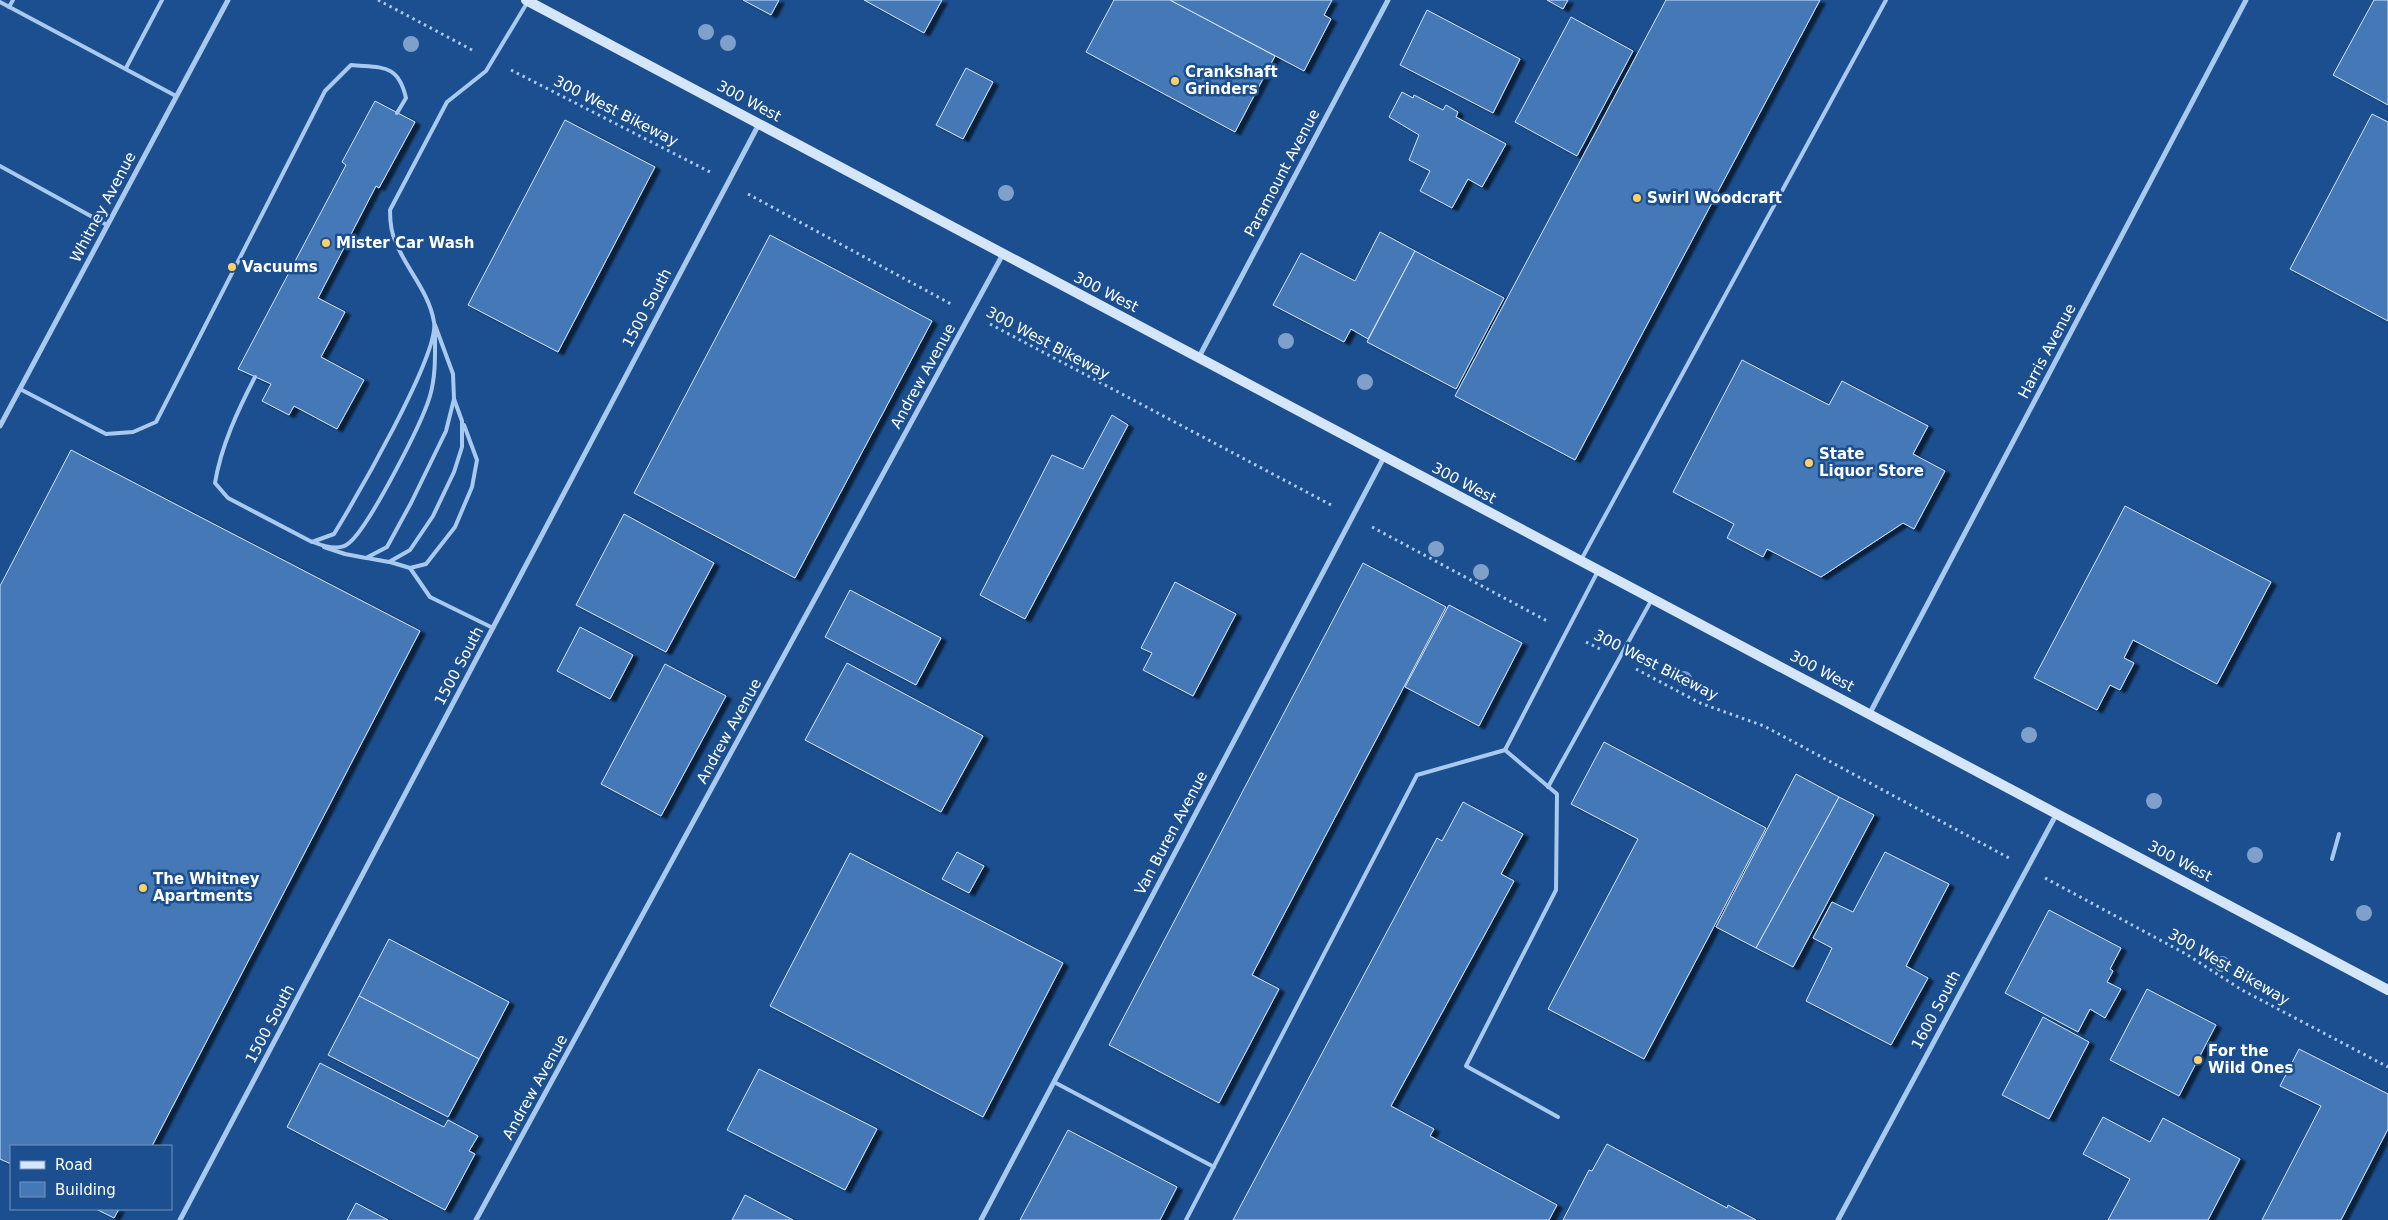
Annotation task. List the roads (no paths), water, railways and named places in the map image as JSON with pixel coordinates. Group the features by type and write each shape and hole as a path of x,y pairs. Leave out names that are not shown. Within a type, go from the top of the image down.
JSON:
{"main road":[{"name":"300 West","path":"528,0 1580,562 2057,812 2388,990"}],"street":[{"name":"Whitney Avenue","path":"0,426 228,0"},
{"name":"Paramount Avenue","path":"1198,358 1388,0"},
{"name":"Harris Avenue","path":"1870,713 2246,0"},
{"name":"1500 South","path":"180,1220 759,124"},
{"name":"Andrew Avenue","path":"476,1220 1003,254"},
{"name":"Van Buren Avenue","path":"981,1220 1384,457"},
{"name":"1600 South","path":"1838,1220 2057,812"}],"lane":[{"path":"9,7 13,0"},
{"path":"126,68 162,0"},
{"path":"366,558 387,547 446,431 454,399 454,374 435,324 430,304 396,243 390,224 390,210 447,102 486,71 528,0"},
{"path":"1580,562 1886,0"},
{"path":"0,2 176,96"},
{"path":"20,389 106,434 133,432 156,422 325,91 351,65 389,69 402,81 406,98 397,113"},
{"path":"0,166 107,225"},
{"path":"312,542 334,534 353,503 412,391 429,352 435,324"},
{"path":"324,546 340,547 349,544 372,510 419,424 430,397 435,372 435,324"},
{"path":"255,376 236,414 215,483 228,498 312,542 345,554 410,568 426,564 454,527 472,487 477,460 454,399"},
{"path":"389,562 410,550 433,516 454,472 462,447 462,421"},
{"path":"410,568 430,597 493,628"},
{"path":"1186,1220 1417,775 1505,750 1598,571"},
{"path":"1548,787 1652,599"},
{"path":"1505,750 1556,794 1556,890 1466,1066 1558,1117"},
{"path":"2332,859 2339,834"},
{"path":"1054,1082 1214,1167"}],"place":[{"name":"Crankshaft Grinders","path":"1175,81"},
{"name":"Swirl Woodcraft","path":"1637,198"},
{"name":"Mister Car Wash","path":"326,243"},
{"name":"Vacuums","path":"232,267"},
{"name":"State Liquor Store","path":"1809,463"},
{"name":"The Whitney Apartments","path":"143,888"},
{"name":"For the Wild Ones","path":"2198,1060"}]}
